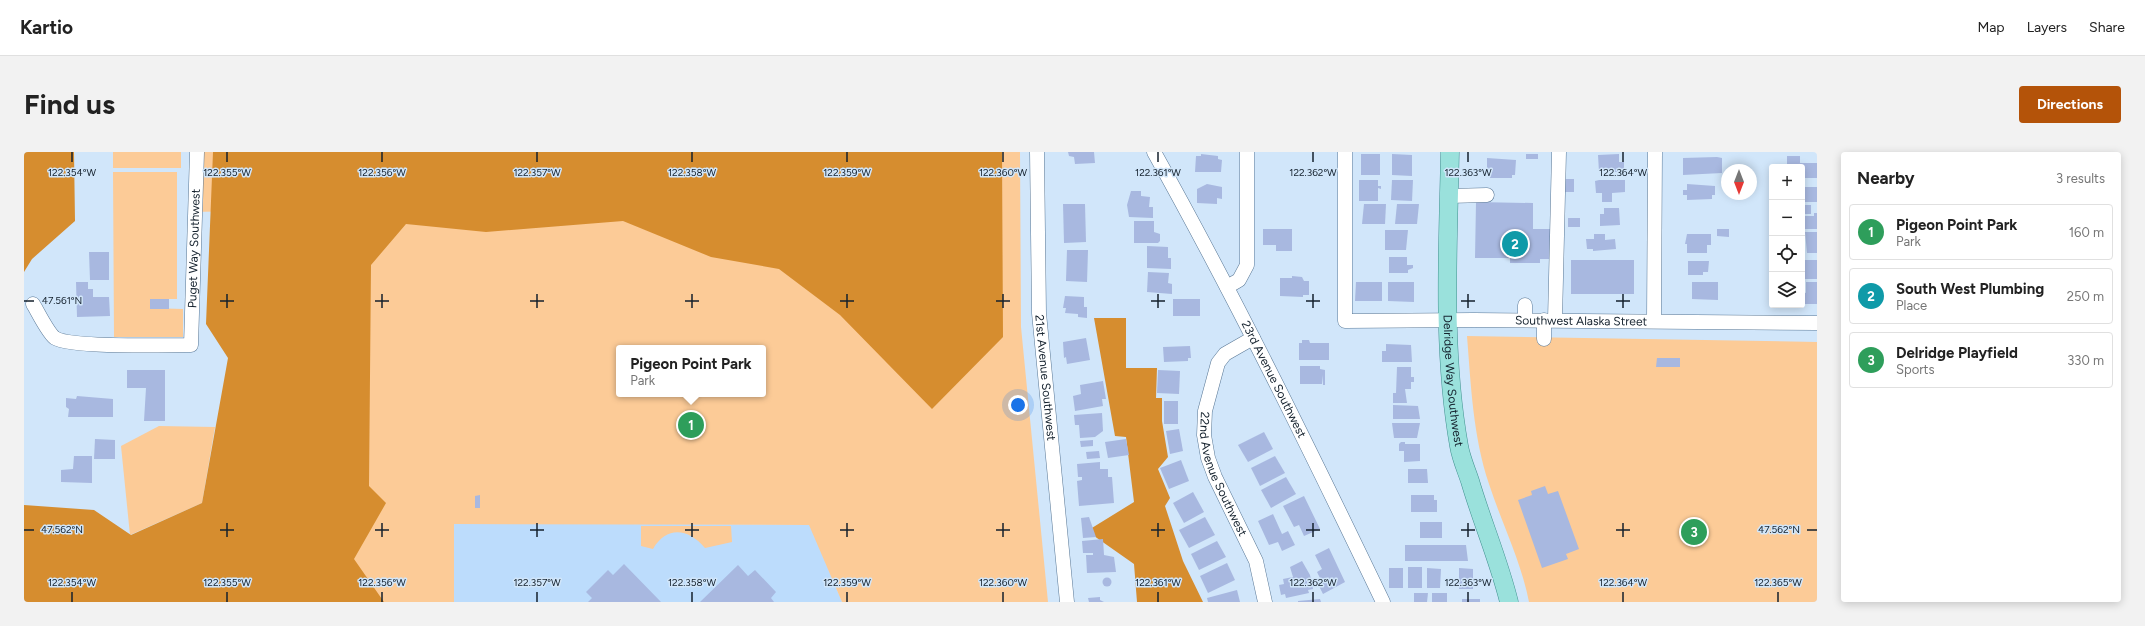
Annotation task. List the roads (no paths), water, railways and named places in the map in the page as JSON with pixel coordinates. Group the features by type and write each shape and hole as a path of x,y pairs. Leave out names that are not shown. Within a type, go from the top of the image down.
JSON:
{"main road":[{"name":"Delridge Way Southwest","path":"1450,152 1449,321 1452,390 1459,448 1479,513 1501,569 1509,602"}],"street":[{"name":"Puget Way Southwest","path":"33,304 54,337 63,341 112,344 191,345 197,152"},
{"name":"21st Avenue Southwest","path":"1037,152 1039,313 1067,602"},
{"path":"1154,152 1227,287 1239,280 1247,265 1248,152"},
{"name":"Southwest Alaska Street","path":"1345,152 1345,321 1550,320 1817,323"},
{"path":"1544,340 1550,320 1559,152"},
{"path":"1654,321 1655,152"},
{"path":"1449,196 1487,195"},
{"name":"23rd Avenue Southwest","path":"1227,287 1383,602"},
{"path":"1525,305 1525,320"},
{"name":"22nd Avenue Southwest","path":"1253,338 1225,354 1218,363 1205,411 1204,435 1208,458 1215,477 1256,561 1265,602"}],"place":[{"name":"South West Plumbing","path":"1515,244"},
{"name":"Pigeon Point Park","path":"691,425"},
{"name":"Delridge Playfield","path":"1694,532"}]}
